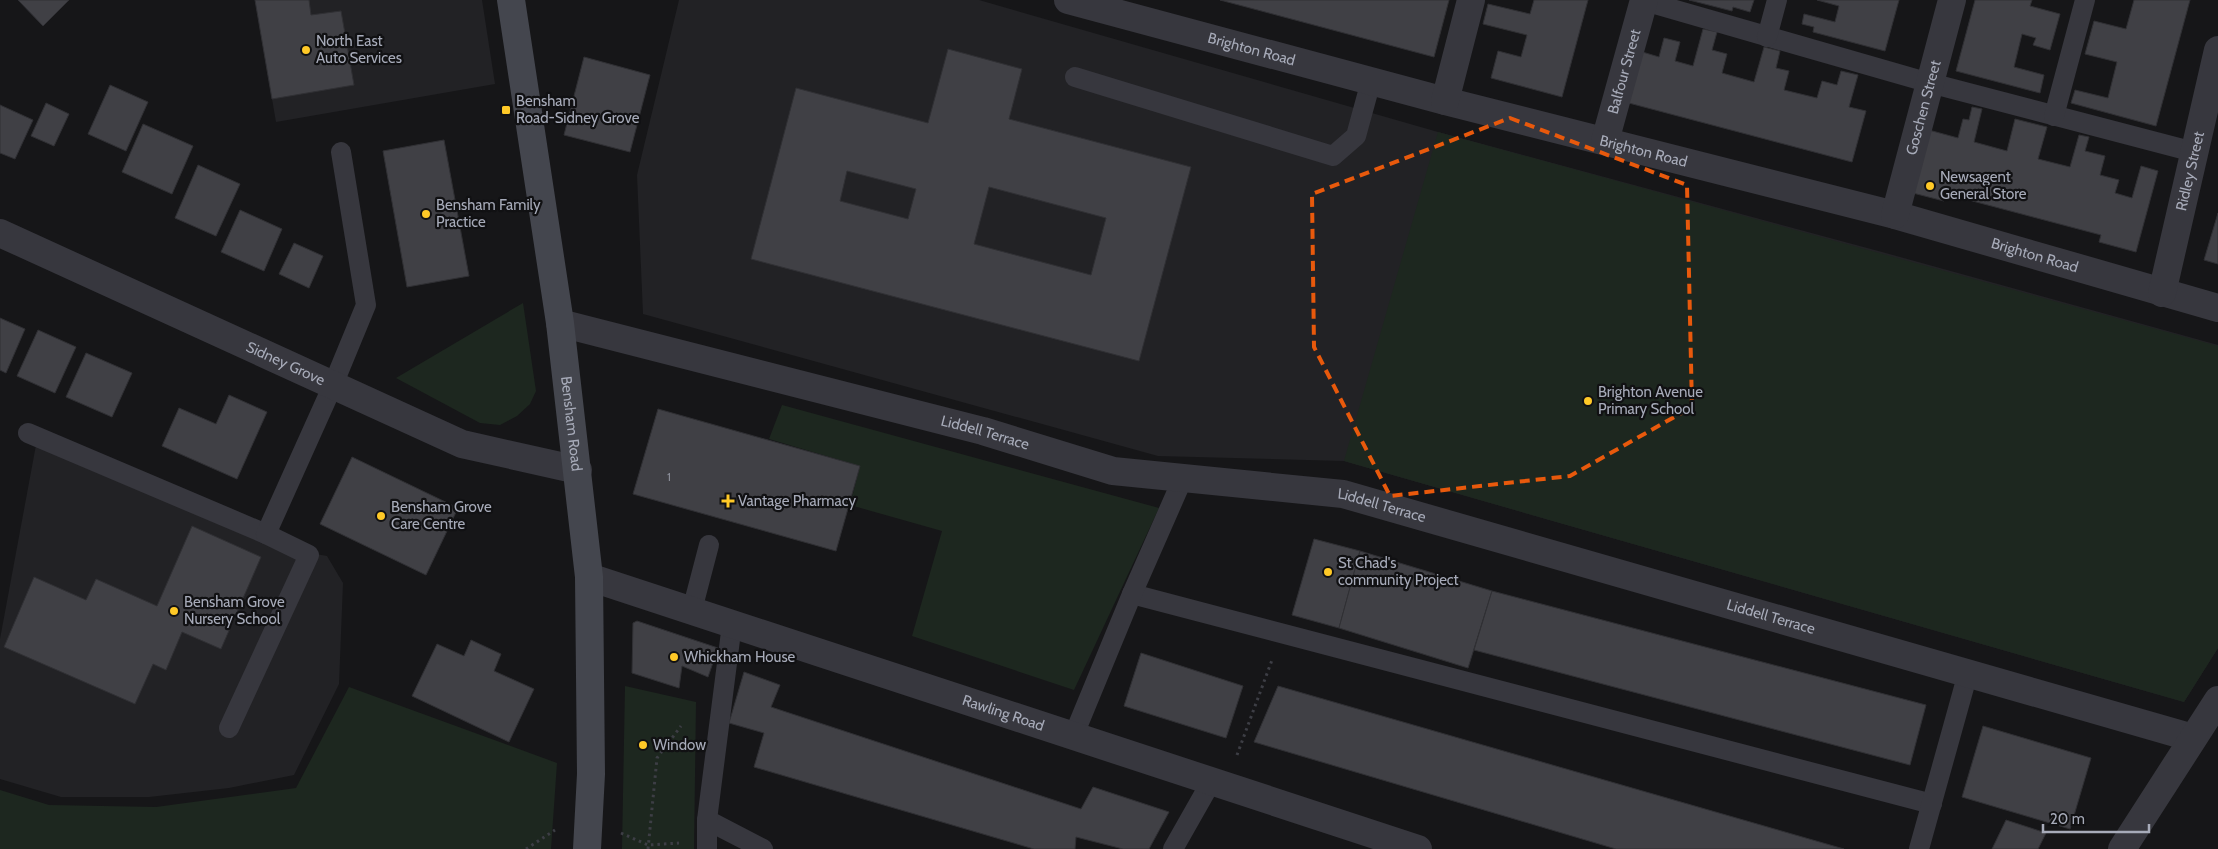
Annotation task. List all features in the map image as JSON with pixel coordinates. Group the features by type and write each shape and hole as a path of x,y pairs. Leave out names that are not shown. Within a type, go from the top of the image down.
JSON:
{"main road":[{"name":"Bensham Road","path":"511,0 560,323 589,577 591,774 587,849"}],"street":[{"name":"Brighton Road","path":"1068,0 1445,101 1895,215 2218,308"},
{"path":"1445,101 1471,0"},
{"name":"Goschen Street","path":"1895,215 1952,0"},
{"name":"Balfour Street","path":"1605,141 1644,1"},
{"name":"Ridley Street","path":"2162,292 2194,152 2211,114 2218,50"},
{"name":"Sidney Grove","path":"0,233 462,444 578,470"},
{"name":"Liddell Terrace","path":"560,323 983,431 1113,471 1343,494 2193,738"},
{"name":"Rawling Road","path":"589,577 1218,784 1376,843 1418,849"},
{"path":"2122,849 2218,700"}],"lane":[{"path":"1767,36 1777,0"},
{"path":"2054,116 2085,0"},
{"path":"1644,1 1930,83 2194,152"},
{"path":"1075,77 1333,156 1356,136 1371,81"},
{"path":"266,534 333,385 366,305 341,152"},
{"path":"28,433 266,534 309,555 229,728"},
{"path":"1074,737 1132,594 1183,478"},
{"path":"692,610 709,545"},
{"path":"1132,594 1932,804"},
{"path":"707,845 707,820 732,624"},
{"path":"1919,849 1968,673"},
{"path":"1172,849 1218,784"},
{"path":"707,820 763,849"}],"path":[{"path":"1218,784 1282,634"},
{"path":"648,847 657,758 681,726"},
{"path":"589,818 648,847 707,845"}],"highlighted area":[{"path":"1510,118 1687,185 1692,407 1570,476 1390,496 1314,347 1312,194"}],"shaded area":[{"path":"255,0 482,0 495,84 276,122"},
{"name":"Brighton Avenue Primary School","path":"679,0 979,0 1438,132 2218,345 2218,648 2184,702 1344,461 1158,456 643,314 637,175"},
{"path":"1438,132 2218,346 2218,648 2184,702 1344,461"},
{"path":"523,303 536,391 530,404 517,416 500,425 480,423 396,378"},
{"path":"782,405 1159,508 1074,690 912,636 942,531 850,505 860,466 769,439"},
{"name":"Bensham Grove Nursery School","path":"36,445 277,547 327,556 343,583 339,684 294,775 229,788 149,797 61,797 0,779 0,639"},
{"path":"625,686 696,702 694,849 622,849"},
{"path":"349,687 557,763 551,849 0,849 0,790 49,805 156,807 296,788"}],"building":[{"path":"18,0 69,0 43,26"},
{"name":"North East Auto Services","path":"255,0 309,0 311,15 341,11 354,85 272,99"},
{"path":"1220,0 1449,0 1434,57"},
{"path":"1534,0 1588,0 1562,97 1491,78 1498,51 1521,57 1527,35 1483,24 1488,4 1530,14"},
{"path":"1689,0 1754,0 1750,12 1733,7 1732,11"},
{"path":"1817,0 1899,0 1885,51 1813,32 1814,27 1802,24 1804,14 1835,22 1839,6"},
{"path":"1975,0 2032,0 2030,6 2060,14 2050,50 2033,45 2036,38 2022,34 2014,67 2044,75 2040,93 1956,71"},
{"path":"2134,0 2190,0 2156,126 2071,103 2075,90 2108,98 2117,62 2085,54 2094,21 2126,29"},
{"path":"1703,29 1717,32 1712,50 1727,54 1722,73 1754,82 1764,47 1780,51 1776,68 1789,71 1784,90 1817,98 1822,81 1837,85 1841,71 1858,75 1849,107 1866,111 1852,162 1625,102 1639,51 1659,57 1664,38 1680,42 1675,61 1693,66"},
{"path":"948,49 1022,69 1009,119 1191,167 1139,361 751,259 796,88 928,123","holes":["847,171 916,189 908,219 840,201","989,187 1106,218 1091,275 974,244"]},
{"path":"584,57 650,75 630,152 564,135"},
{"path":"110,85 148,102 126,151 88,134"},
{"path":"46,103 69,114 54,146 31,136"},
{"path":"0,105 33,120 15,159 0,153"},
{"path":"1972,107 1982,109 1974,142 2007,151 2015,119 2047,127 2038,159 2070,167 2079,135 2089,137 2085,151 2105,156 2100,175 2119,180 2115,193 2132,198 2141,166 2158,171 2136,252 2099,242 2101,235 1946,194 1944,201 1909,192 1925,129 1958,138 1963,119 1969,120"},
{"path":"143,124 193,146 172,194 122,172"},
{"name":"Bensham Family Practice","path":"444,140 469,276 407,287 383,151"},
{"path":"198,165 240,184 216,236 175,218"},
{"path":"240,210 282,229 264,271 221,252"},
{"path":"2218,213 2218,264 2204,260"},
{"path":"294,243 323,256 309,288 279,274"},
{"path":"0,318 25,329 6,373 0,370"},
{"path":"38,330 76,347 55,393 17,376"},
{"path":"86,353 132,373 112,417 66,397"},
{"path":"229,395 267,412 237,479 162,446 179,408 216,424"},
{"path":"658,409 860,466 836,551 633,494"},
{"path":"352,457 458,508 426,575 320,524"},
{"path":"192,526 261,557 221,649 182,632 166,670 153,664 135,704 4,647 34,577 86,600 96,579 157,606"},
{"path":"1314,539 1360,551 1339,628 1292,615"},
{"path":"1360,551 1492,591 1468,668 1339,628"},
{"path":"1492,591 1926,705 1910,765 1474,650"},
{"name":"Whickham House","path":"637,621 718,648 708,677 682,666 679,688 632,673 633,623"},
{"path":"471,640 501,654 494,671 534,689 509,742 412,696 437,644 464,656"},
{"path":"1141,653 1243,686 1226,738 1124,706"},
{"path":"744,672 780,685 771,707 1081,809 1093,787 1169,812 1149,849 1123,849 1076,837 1075,849 1034,849 754,767 764,733 729,723"},
{"path":"1278,686 1844,849 1616,849 1254,742"},
{"path":"1983,726 2091,758 2070,829 1962,797"},
{"path":"2006,820 2046,833 2038,849 1992,849"}],"place":[{"name":"North East Auto Services","path":"306,50"},
{"name":"Bensham Road-Sidney Grove","path":"506,110"},
{"name":"Newsagent General Store","path":"1930,186"},
{"name":"Bensham Family Practice","path":"426,214"},
{"name":"Brighton Avenue Primary School","path":"1588,401"},
{"name":"Vantage Pharmacy","path":"728,501"},
{"name":"Bensham Grove Care Centre","path":"381,516"},
{"name":"St Chad's community Project","path":"1328,572"},
{"name":"Bensham Grove Nursery School","path":"174,611"},
{"name":"Whickham House","path":"674,657"},
{"name":"Window","path":"643,745"}]}
